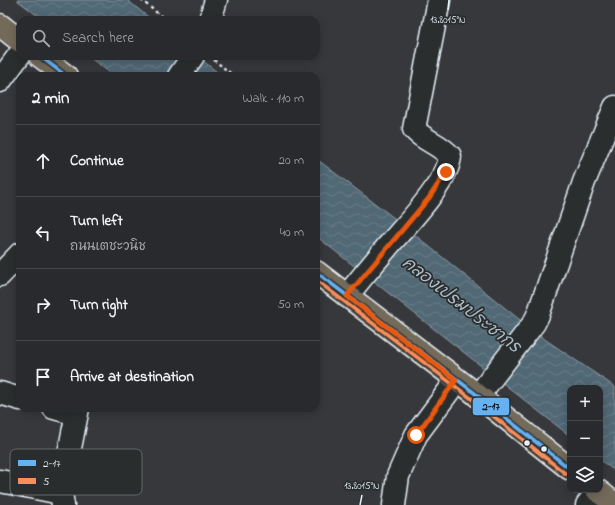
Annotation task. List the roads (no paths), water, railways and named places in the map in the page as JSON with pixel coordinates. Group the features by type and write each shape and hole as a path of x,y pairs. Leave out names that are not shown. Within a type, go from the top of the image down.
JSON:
{"main road":[{"path":"0,25 16,38"},
{"path":"45,60 61,72"},
{"path":"320,276 478,396 567,467"},
{"path":"594,495 615,504"}],"street":[{"path":"211,16 216,0"},
{"path":"347,296 429,198 450,164 450,156 444,149 420,136 414,129 439,0"},
{"path":"0,81 16,59"},
{"path":"182,72 190,60"},
{"path":"478,396 534,323 584,182 615,107"},
{"path":"0,275 16,258"},
{"path":"394,505 398,476 416,435 456,380"},
{"path":"0,393 16,398"},
{"path":"71,449 77,412"},
{"path":"0,481 10,484"},
{"path":"48,495 62,499"}],"water":[{"path":"17,0 127,0 147,16 38,16"},
{"path":"93,60 202,60 217,72 109,72"},
{"name":"คลองเปรมประชากร","path":"320,162 394,218 546,340 615,387 615,471 603,462 603,385 567,385 567,434 320,239"}]}
